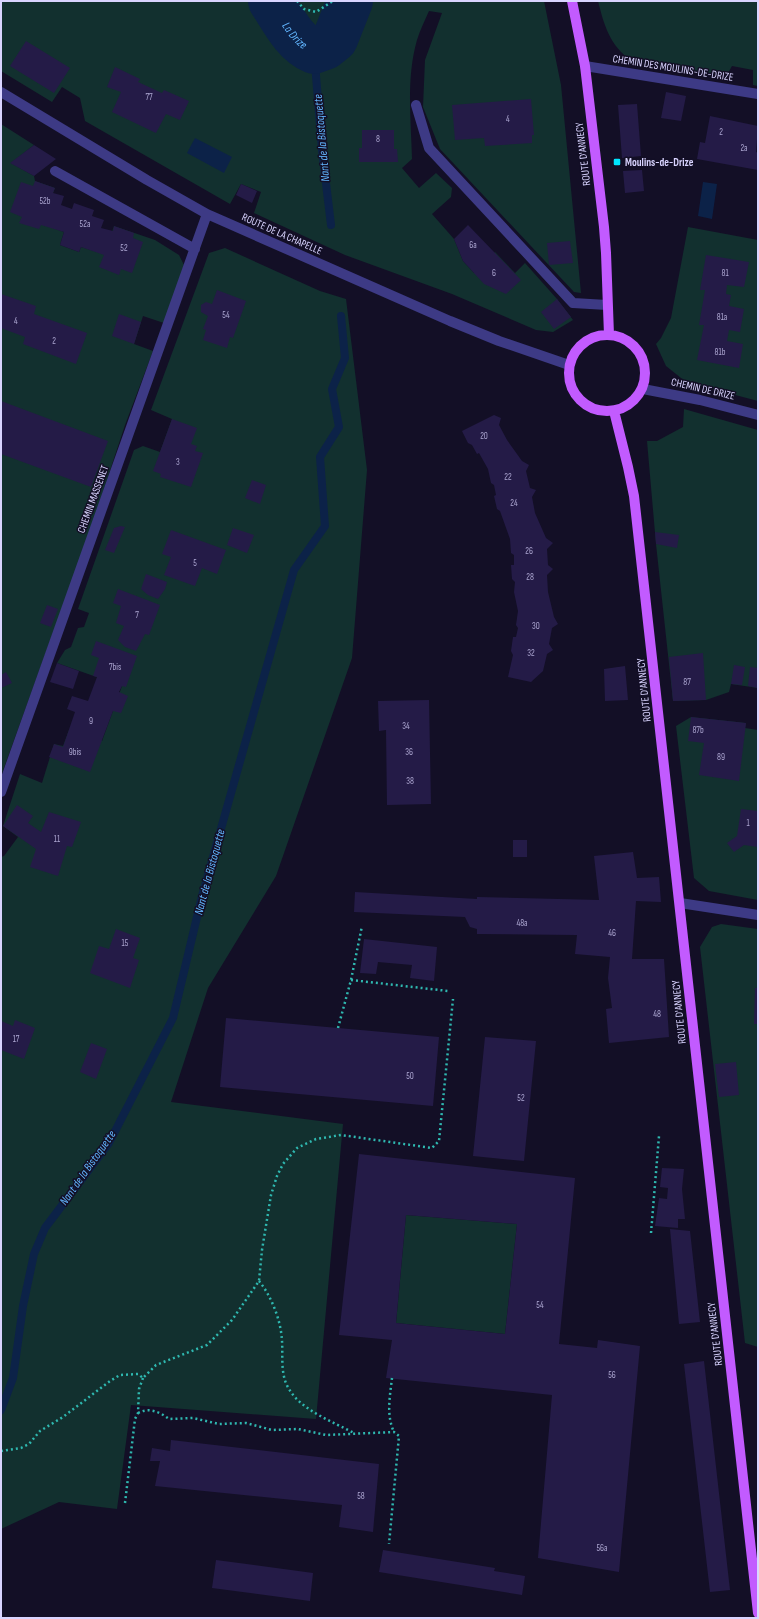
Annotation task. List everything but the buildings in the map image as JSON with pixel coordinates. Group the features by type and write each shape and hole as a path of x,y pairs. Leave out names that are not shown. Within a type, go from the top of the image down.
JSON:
{"main road":[{"name":"ROUTE D'ANNECY","path":"572,1 585,66 606,247 609,335"},
{"path":"609,335 625,339 639,351 645,367 645,378 643,389 630,403 614,411 603,411 589,406 580,399 573,388 569,375 570,365 576,352 584,343 595,337 609,335"},
{"name":"ROUTE D'ANNECY","path":"614,411 625,452 634,496 758,1613"}],"street":[{"name":"CHEMIN DES MOULINS-DE-DRIZE","path":"585,66 758,94"},
{"name":"ROUTE DE LA CHAPELLE","path":"1,92 207,214 450,321 499,341 570,365"},
{"path":"416,106 428,148 573,303 608,305"},
{"path":"55,171 195,249"},
{"name":"CHEMIN MASSENET","path":"1,792 207,214"},
{"name":"CHEMIN DE DRIZE","path":"643,389 700,400 758,416"},
{"path":"680,903 758,915"}],"path":[{"path":"297,1 304,9 316,12 333,1"},
{"path":"338,1028 362,926"},
{"path":"350,980 448,991"},
{"path":"126,1503 135,1419 138,1413 139,1389 143,1378 156,1365 207,1345 232,1320 259,1282 262,1250 271,1196 277,1176 283,1164 297,1148 316,1139 341,1135 432,1148 439,1141 453,999"},
{"path":"651,1233 659,1136"},
{"path":"259,1282 271,1301 280,1326 284,1377 289,1390 311,1410 356,1434"},
{"path":"1,1451 22,1448 29,1444 40,1431 63,1417 120,1375 138,1374 143,1378"},
{"path":"389,1544 399,1436 394,1432 391,1425 389,1412 392,1378"},
{"path":"138,1413 145,1410 152,1410 162,1414 169,1420 193,1418 219,1424 246,1423 272,1430 298,1429 326,1435 394,1432"}],"green space":[{"path":"1,1 544,1 561,85 581,293 574,292 440,149 423,107 425,60 442,13 429,11 417,40 411,69 410,84 412,159 402,168 419,188 436,173 452,188 451,197 432,214 454,239 463,261 474,273 495,252 515,273 525,263 557,299 573,320 553,332 536,330 452,294 345,255 254,213 261,192 241,184 230,204 85,121 80,98 62,87 52,102 1,71"},
{"path":"598,1 758,1 758,86 753,85 753,70 732,66 728,73 719,77 631,60 613,42 606,27"},
{"path":"1,124 34,145 11,163 34,176 35,181 55,188 53,193 53,228 64,232 60,245 79,252 81,247 104,254 114,226 155,240 179,255 184,265 164,323 143,316 134,344 153,351 125,425 91,528 1,776"},
{"path":"688,227 758,240 758,401 686,382 666,366 656,344 661,338 671,318"},
{"path":"225,248 320,291 346,299 367,470 352,658 276,876 208,988 171,1102 343,1124 316,1419 131,1405 117,1509 59,1502 1,1529 1,857 4,856 18,837 3,826 20,774 42,783 54,744 63,746 69,730 102,741 122,686 57,663 65,650 71,647 78,628 84,627 89,613 78,609 134,450 143,446 160,452 172,419 151,410 209,253"},
{"path":"684,409 758,430 758,688 731,684 729,692 706,700 673,701 656,544 647,441 657,441 683,427"},
{"path":"691,717 746,723 745,728 758,730 758,900 709,891 694,878 676,726"},
{"path":"721,924 758,929 758,1347 745,1343 700,947 712,927"},
{"path":"406,1215 517,1224 505,1334 396,1323"}],"water":[{"path":"195,138 232,157 224,173 187,153"},
{"path":"703,182 717,184 712,219 698,216"}],"waterway":[{"name":"Nant de la Bistoquette","path":"271,1 295,36 314,51 325,47 335,39 350,1"},
{"name":"Nant de la Bistoquette","path":"314,51 322,150 331,225"},
{"name":"Nant de la Bistoquette","path":"1,1410 13,1378 23,1306 34,1254 45,1228 109,1143 173,1018 202,896 294,570 325,526 320,457 339,427 332,389 345,358 341,316"}],"place":[{"name":"Moulins-de-Drize","path":"617,162"}],"water label":[{"name":"La Drize","path":"297,34"}]}
